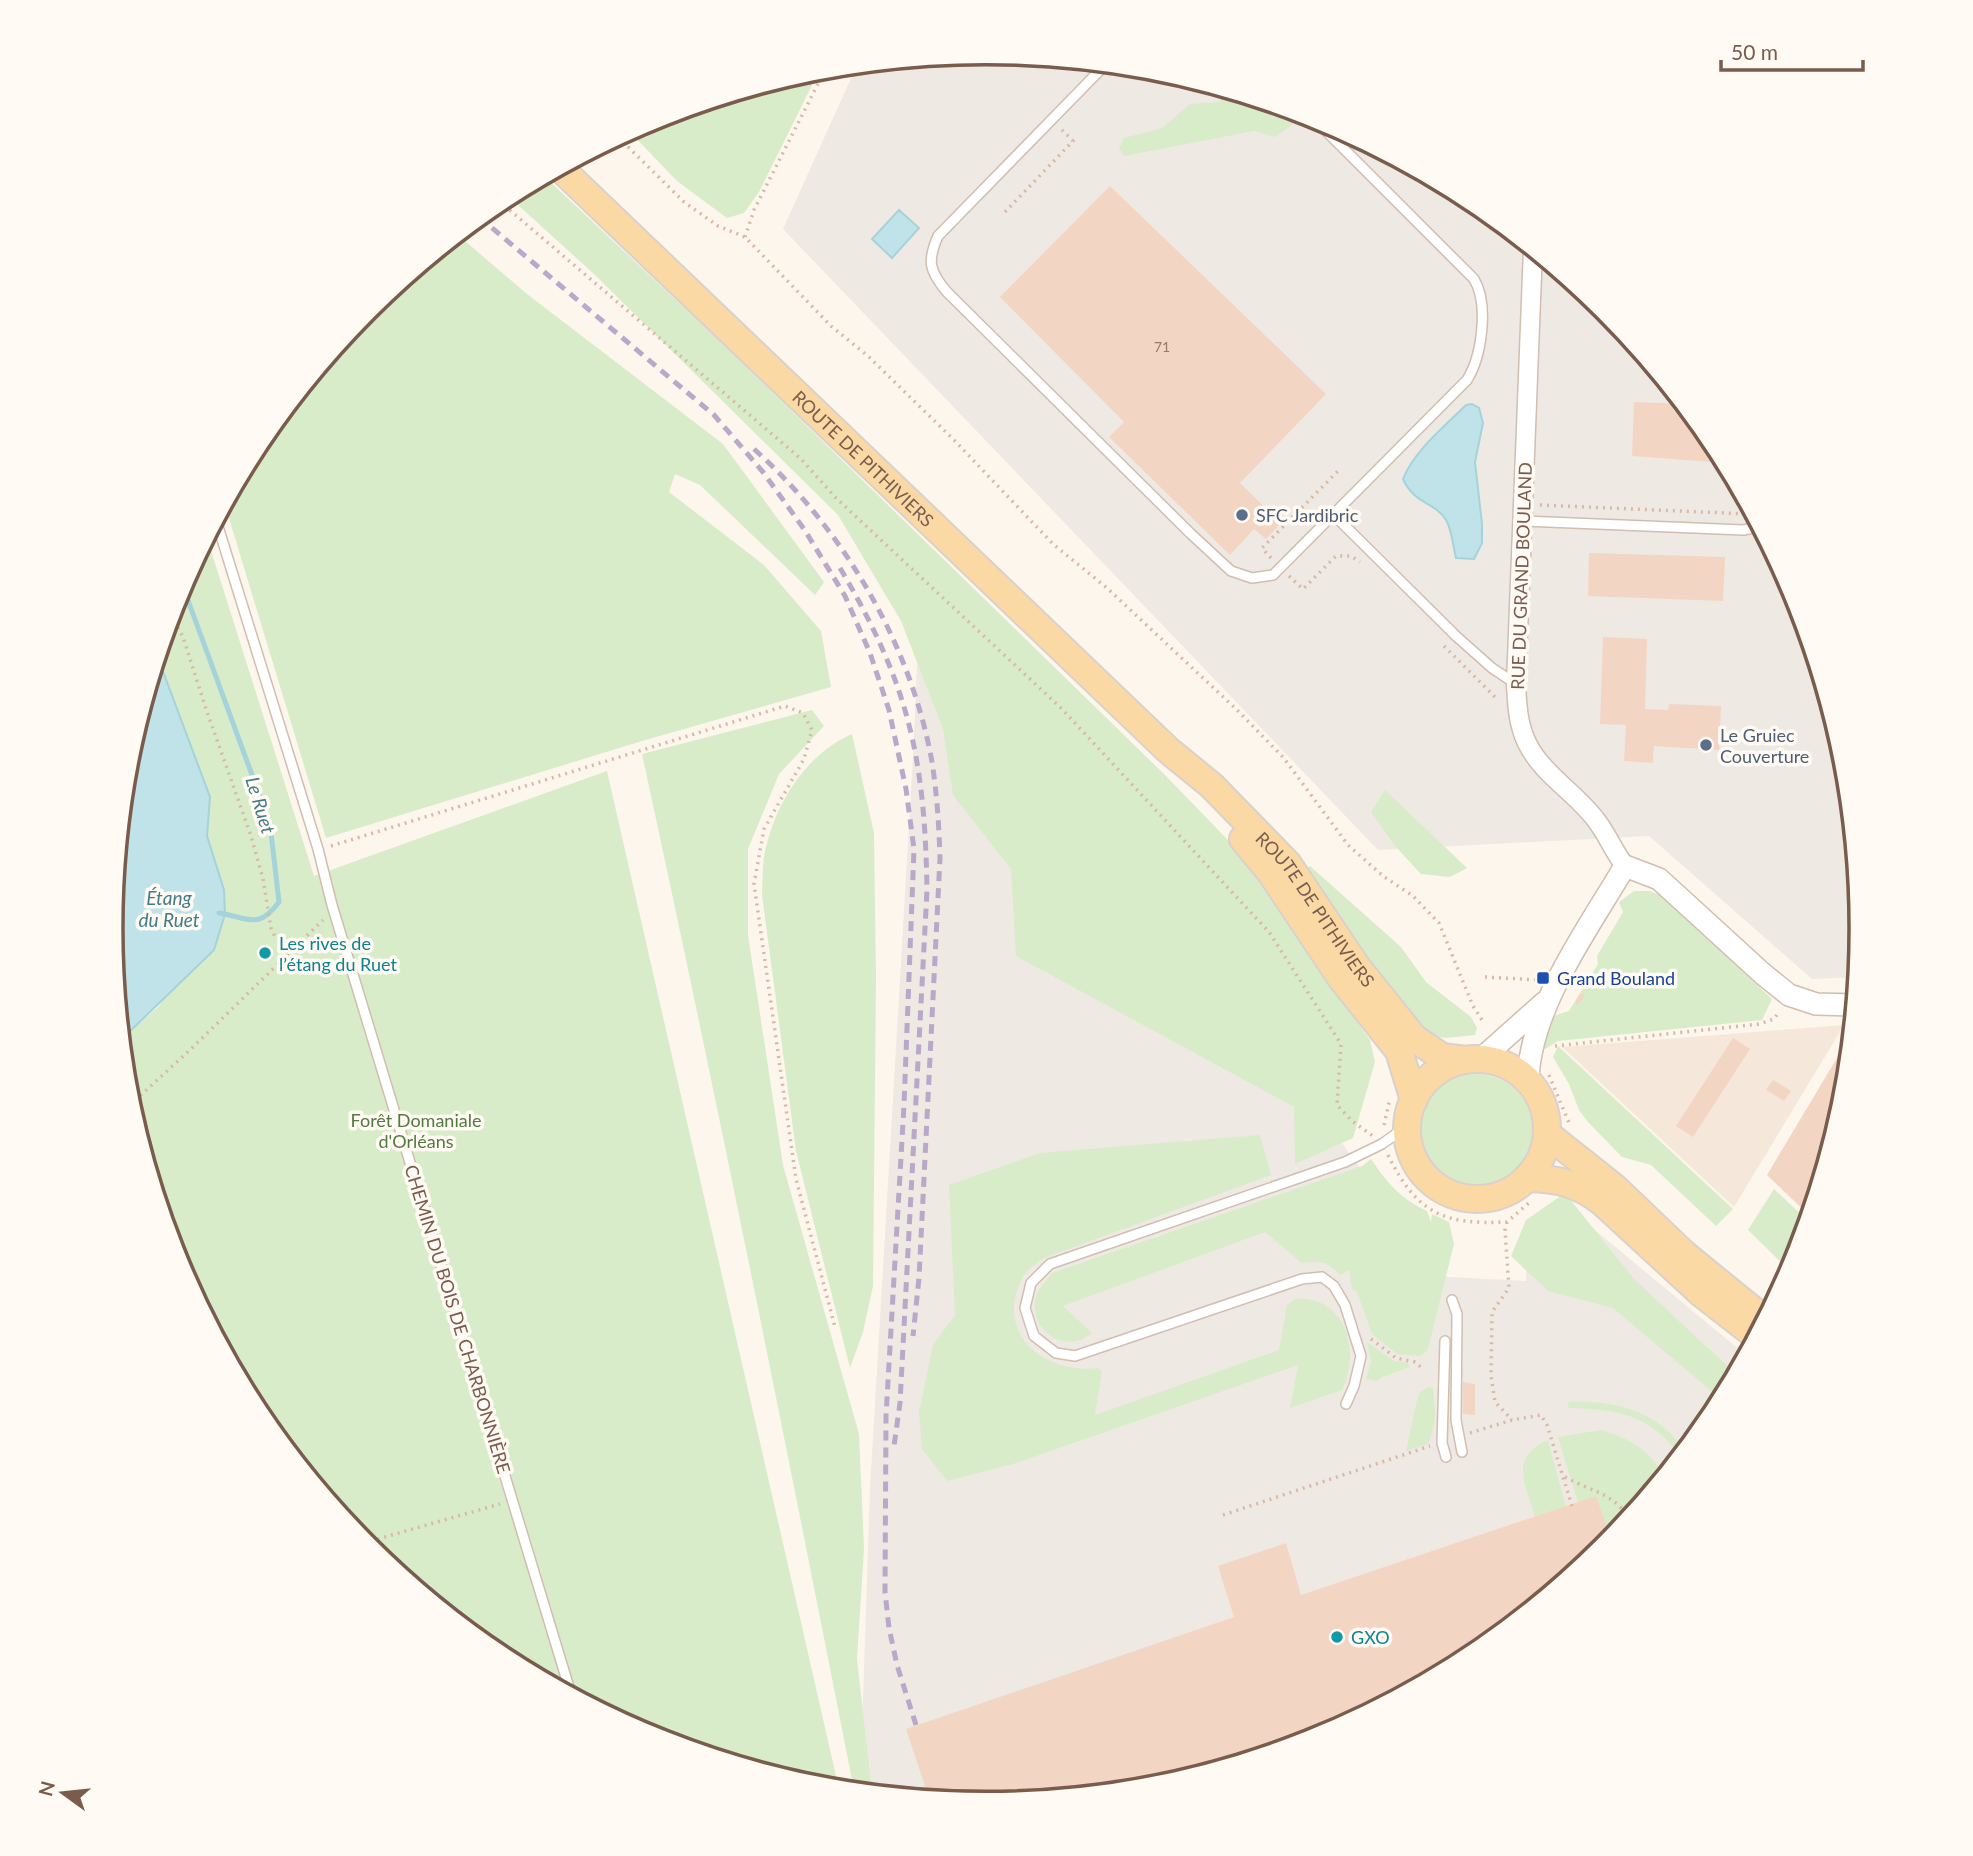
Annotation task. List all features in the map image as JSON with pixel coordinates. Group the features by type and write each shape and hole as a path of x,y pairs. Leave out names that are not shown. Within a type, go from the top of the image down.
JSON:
{"main road":[{"name":"ROUTE DE PITHIVIERS","path":"566,174 1168,750 1212,786 1288,863 1357,967 1414,1038 1442,1057 1473,1059"},
{"name":"ROUTE DE PITHIVIERS","path":"1168,750 1271,873 1340,978 1399,1051 1413,1100"},
{"path":"1473,1059 1506,1065 1528,1080 1543,1105 1547,1134 1541,1158 1527,1178 1505,1194 1490,1198 1467,1198 1446,1192 1424,1175 1416,1164 1407,1126 1413,1100 1422,1085 1435,1073 1449,1065 1473,1059"},
{"path":"1547,1134 1615,1188 1684,1254 1758,1315"},
{"path":"1527,1178 1555,1180 1585,1189 1702,1294 1750,1331"}],"street":[{"name":"RUE DU GRAND BOULAND","path":"1533,260 1517,707 1527,742 1537,758 1597,821 1611,848 1625,866"},
{"path":"1473,1059 1544,990 1625,866 1659,879 1789,995 1816,1004 1846,1005"},
{"path":"1528,1080 1532,1044 1544,990"}],"lane":[{"path":"1098,72 938,236 932,250 931,265 934,277 1223,565 1231,571 1252,578 1273,575 1281,568 1467,380 1479,359 1482,299 1480,288 1468,271 1333,137"},
{"path":"1523,513 1752,528"},
{"path":"1334,515 1456,636 1492,668 1516,684"},
{"name":"CHEMIN DU BOIS DE CHARBONNIÈRE","path":"220,532 318,849 332,905 567,1682"},
{"path":"1346,1404 1354,1386 1361,1356 1345,1305 1334,1286 1322,1277 1302,1279 1075,1356 1055,1353 1034,1336 1026,1308 1031,1283 1050,1264 1345,1162 1382,1144 1407,1126"},
{"path":"1452,1300 1457,1314 1456,1420 1462,1452"},
{"path":"1444,1341 1442,1443 1446,1457"}],"path":[{"path":"745,237 754,210 820,81"},
{"path":"1005,212 1073,141 1051,121"},
{"path":"625,144 684,202 718,226 745,237 831,326 867,356 954,440 1053,544 1161,637 1283,757 1348,845 1383,876 1413,896 1439,923 1473,1006 1482,1020"},
{"path":"508,209 800,458 836,498 1061,708 1269,932 1341,1044 1337,1105 1352,1121 1382,1144"},
{"path":"1340,470 1262,548 1303,589 1336,556 1351,556 1367,569"},
{"path":"1523,513 1744,514"},
{"path":"178,628 251,836 271,928 275,937 291,950"},
{"path":"1438,640 1495,697"},
{"path":"318,849 785,706 803,713 811,730 804,759 764,829 754,884 796,1179 835,1327"},
{"path":"140,1096 322,922 332,905"},
{"path":"1485,977 1544,990"},
{"path":"1549,1053 1556,1045 1759,1024 1774,1019 1789,995"},
{"path":"1507,1222 1505,1230 1509,1288 1492,1312 1491,1376 1495,1402 1512,1420"},
{"path":"1368,1338 1396,1358 1415,1362 1423,1369"},
{"path":"1459,1437 1512,1420 1541,1415 1547,1425 1572,1506"},
{"path":"1223,1515 1365,1466 1442,1443"},
{"path":"1563,1476 1583,1488 1602,1492 1624,1510"},
{"path":"377,1539 512,1501"}],"shaded area":[{"path":"986,65 1099,72 1210,94 1317,130 1418,180 1466,210 1556,279 1636,359 1704,448 1761,546 1804,651 1833,760 1848,872 1848,977 1812,979 1649,836 1378,850 783,229 852,75 930,67"},
{"path":"922,549 1388,1208 1430,1229 1431,1276 1526,1281 1527,1226 1561,1202 1740,1350 1704,1408 1671,1454 1636,1497 1556,1577 1466,1646 1418,1676 1317,1726 1210,1762 1099,1784 986,1791 860,1782 870,1488 913,758"},
{"path":"1844,1025 1734,1207 1562,1047"}],"green space":[{"path":"814,82 759,192 744,213 727,218 677,181 637,139 709,111"},
{"path":"1222,98 1291,121 1293,124 1275,137 1254,131 1124,156 1119,148 1124,138 1162,128 1190,104 1219,102"},
{"path":"551,183 729,350 1166,776 1256,869 1308,955 1370,1040 1375,1062 1353,1138 1295,1164 1294,1107 1016,956 1011,869 953,795 943,729 901,621 838,515 594,274 517,204"},
{"path":"464,241 527,294 723,444 824,582 815,595 700,485 675,474 669,492 764,565 821,631 831,687 642,741 326,838 228,516 269,448 337,359 417,279"},
{"name":"Forêt Domaniale d'Orléans","path":"211,549 314,876 607,771 836,1778 763,1762 656,1726 555,1676 507,1646 417,1577 376,1538 337,1497 269,1408 212,1310 169,1205 140,1096 130,1032 159,1006 224,890 207,836 210,797 163,671 189,598"},
{"path":"812,710 824,726 779,774 748,849 748,935 783,1165 859,1434 864,1549 857,1659 871,1784 852,1780 751,1272 642,754"},
{"path":"852,734 874,833 876,977 873,1286 863,1332 850,1368 796,1151 762,895 768,838 783,802 805,769 819,755"},
{"path":"1385,790 1467,868 1450,877 1421,874 1395,846 1371,812"},
{"path":"1310,866 1401,947 1426,982 1471,1017 1477,1028 1475,1035 1446,1038 1432,1036 1401,1012 1302,871"},
{"path":"1634,891 1650,891 1665,897 1772,999 1762,1020 1558,1041 1542,1051 1543,1039 1553,1016 1569,1011 1598,964 1597,956 1623,912 1619,902"},
{"path":"1558,1046 1733,1209 1716,1226 1651,1165 1622,1157 1588,1122 1579,1110 1569,1084 1553,1057"},
{"path":"1476,1074 1498,1078 1516,1091 1529,1109 1533,1131 1529,1153 1516,1171 1498,1184 1476,1188 1454,1184 1436,1171 1423,1153 1419,1131 1423,1109 1436,1091 1454,1078"},
{"path":"1260,1135 1271,1175 1044,1258 1032,1266 1023,1277 1015,1297 1014,1315 1019,1332 1028,1345 1058,1364 1097,1368 1102,1371 1095,1415 1279,1350 1287,1305 1295,1299 1312,1300 1327,1306 1345,1328 1350,1359 1342,1390 1290,1408 1298,1365 1013,1464 947,1481 922,1449 919,1412 933,1345 955,1315 949,1185 1040,1153"},
{"path":"1371,1159 1395,1190 1427,1211 1431,1222 1432,1214 1449,1222 1454,1244 1428,1349 1421,1356 1397,1354 1372,1334 1357,1292 1352,1289 1349,1270 1340,1275 1323,1263 1302,1263 1265,1232 1063,1306 1092,1333 1080,1340 1068,1342 1057,1339 1040,1325 1035,1303 1038,1291 1052,1273 1362,1166"},
{"path":"1774,1189 1801,1214 1782,1263 1748,1230"},
{"path":"1565,1193 1634,1279 1729,1368 1713,1393 1613,1308 1548,1291 1511,1256 1526,1220"},
{"path":"1367,1342 1394,1361 1407,1362 1410,1367 1377,1381 1366,1379 1371,1362"},
{"path":"1428,1387 1433,1388 1435,1402 1431,1438 1428,1444 1406,1451 1417,1400 1420,1392"},
{"path":"1567,1402 1584,1402 1633,1410 1662,1426 1679,1443 1675,1449 1657,1431 1632,1417 1603,1410 1569,1408"},
{"path":"1601,1430 1638,1446 1659,1469 1607,1527 1596,1496 1578,1503 1558,1437"},
{"path":"1548,1440 1566,1507 1535,1517 1525,1483 1524,1463 1536,1447"}],"water":[{"path":"899,210 919,228 892,258 872,239"},
{"path":"1472,404 1479,408 1483,423 1475,462 1482,543 1474,559 1456,558 1446,520 1413,493 1403,479 1431,439 1466,405"},
{"name":"Étang du Ruet","path":"163,671 210,797 207,836 224,890 225,914 214,950 130,1031 123,928 125,872 140,760"}],"building":[{"path":"1110,186 1326,394 1240,483 1281,523 1266,539 1254,529 1230,555 1109,437 1124,422 1000,297"},
{"path":"1634,402 1672,404 1713,462 1632,456"},
{"path":"1589,553 1725,557 1723,601 1588,596"},
{"path":"1603,637 1647,639 1645,709 1668,710 1669,704 1721,706 1719,750 1654,746 1653,763 1624,761 1626,725 1600,724"},
{"path":"1581,993 1585,995 1578,1005 1575,1003"},
{"path":"1733,1038 1750,1049 1693,1137 1676,1126"},
{"path":"1840,1053 1820,1151 1803,1209 1767,1175"},
{"path":"1773,1080 1791,1091 1784,1101 1766,1090"},
{"path":"1463,1382 1475,1384 1475,1415 1463,1414"},
{"name":"GXO","path":"1596,1496 1607,1527 1556,1577 1466,1646 1418,1676 1317,1726 1210,1762 1099,1784 986,1791 926,1789 906,1729 1234,1617 1218,1566 1286,1543 1301,1595"}],"waterway":[{"name":"Le Ruet","path":"188,601 270,824 279,902 272,911 259,919 219,913"}],"railway":[{"path":"487,224 714,415 763,472 804,529 845,596 870,653 889,710 906,789 914,849 904,1105 886,1416 885,1592 897,1665 916,1725"},
{"path":"754,449 816,515 844,552 868,591 890,632 908,675 932,762 940,858 919,1278 913,1336"},
{"path":"840,568 880,644 903,704 918,766 925,828 927,890 900,1403 894,1446"}],"place":[{"name":"SFC Jardibric","path":"1242,515"},
{"name":"Le Gruiec Couverture","path":"1706,745"},
{"name":"Les rives de l’étang du Ruet","path":"265,953"},
{"name":"Grand Bouland","path":"1543,978"},
{"name":"GXO","path":"1337,1637"}]}
